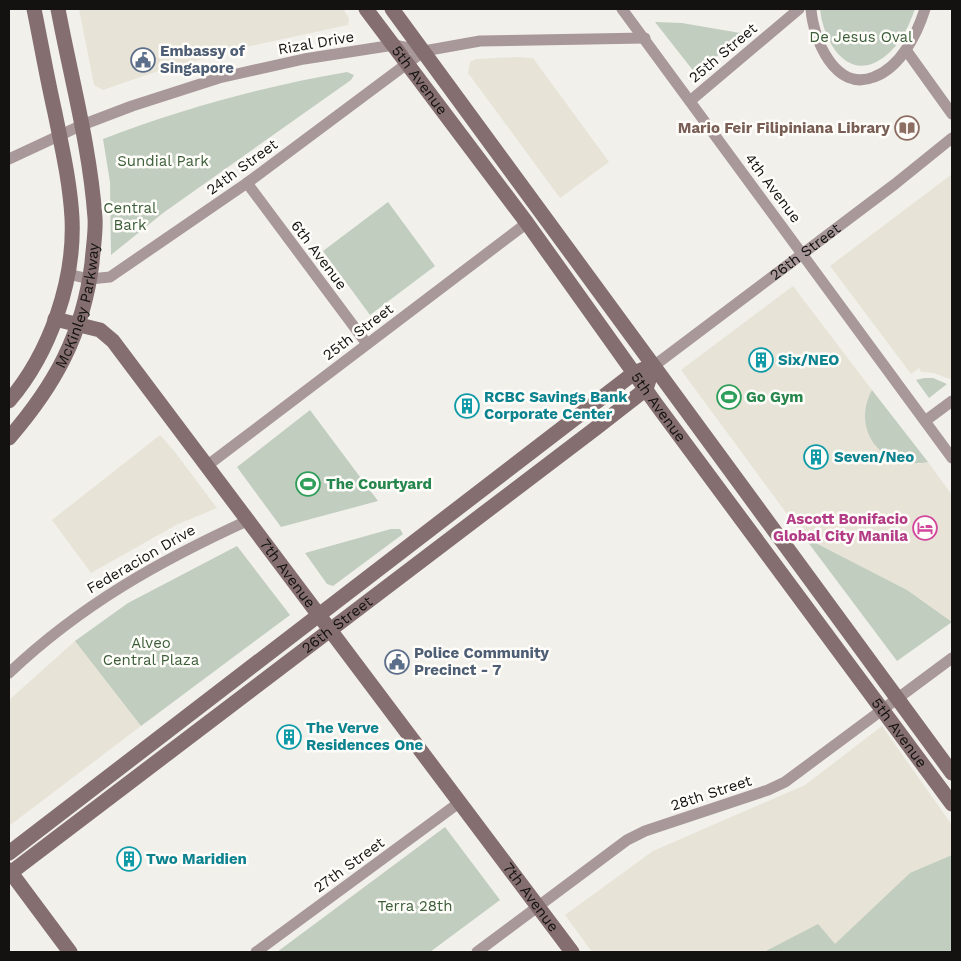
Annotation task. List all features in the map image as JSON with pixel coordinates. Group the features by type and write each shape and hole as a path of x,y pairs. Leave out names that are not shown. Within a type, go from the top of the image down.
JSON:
{"main road":[{"name":"McKinley Parkway","path":"9,401 36,362 55,319 67,274 72,220 70,187 34,9"},
{"name":"McKinley Parkway","path":"9,438 55,377 79,325 90,279 95,219 82,124 58,9"},
{"name":"5th Avenue","path":"366,9 527,223 634,373 952,804"},
{"name":"5th Avenue","path":"392,9 655,365 952,773"},
{"name":"7th Avenue","path":"55,319 100,330 113,341 332,630 572,952"},
{"name":"26th Street","path":"9,853 634,373 655,365"},
{"path":"646,389 655,365"},
{"name":"26th Street","path":"9,872 332,630 646,389"},
{"path":"9,872 70,952"}],"street":[{"name":"4th Avenue","path":"622,9 952,458"},
{"name":"25th Street","path":"690,101 799,9"},
{"path":"811,9 815,32 820,46 829,60 840,72 851,78 862,80 874,77 906,50 925,9"},
{"name":"Rizal Drive","path":"9,159 82,124 219,78 304,59 394,45 424,51 480,41 644,38"},
{"path":"906,50 952,114"},
{"name":"24th Street","path":"67,274 90,279 110,277 247,183 424,51"},
{"name":"26th Street","path":"655,365 952,138"},
{"name":"6th Avenue","path":"247,183 367,344"},
{"name":"25th Street","path":"208,465 527,223"},
{"path":"925,421 952,401"},
{"name":"Federacion Drive","path":"9,674 51,636 111,592 176,554 249,520"},
{"name":"28th Street","path":"477,952 627,840 645,831 768,790 785,782 952,658"},
{"name":"27th Street","path":"256,952 460,802"}],"shaded area":[{"name":"Embassy of Singapore","path":"79,9 343,9 349,18 348,25 246,47 149,74 103,90 94,85"},
{"path":"533,58 609,162 560,198 468,73 470,62 476,59"},
{"path":"952,174 952,380 934,373 921,372 919,368 911,374 830,266"},
{"path":"793,286 872,390 865,412 866,425 871,439 918,464 928,462 952,495 952,622 907,590 804,537 681,370"},
{"path":"160,435 217,508 176,525 91,573 52,520"},
{"path":"75,641 141,726 9,826 9,700"},
{"path":"882,726 952,825 952,952 592,952 565,915 653,851 805,785"}],"green space":[{"name":"De Jesus Oval","path":"820,9 915,9 905,32 895,47 876,62 864,66 852,64 842,58 834,48 827,36"},
{"path":"655,22 682,23 746,34 695,73"},
{"name":"Sundial Park","path":"347,72 354,75 351,80 163,213 111,255 110,182 103,139 193,108 254,91"},
{"path":"388,202 435,266 370,315 323,251"},
{"path":"933,378 947,384 929,398 916,380"},
{"path":"872,390 928,462 912,463 897,460 885,454 875,445 868,433 865,420 866,405"},
{"name":"The Courtyard","path":"310,410 378,501 281,527 237,467"},
{"path":"391,529 400,529 403,534 333,586 327,584 305,553"},
{"path":"804,537 907,590 952,622 897,661"},
{"name":"Alveo Central Plaza","path":"237,546 290,615 141,726 75,641 128,603"},
{"name":"Terra 28th","path":"445,827 500,900 430,952 277,952"},
{"path":"952,855 952,952 764,952 818,924 835,944 910,873"}],"place":[{"name":"Embassy of Singapore","path":"143,60"},
{"name":"Mario Feir Filipiniana Library","path":"907,128"},
{"name":"Six/NEO","path":"761,360"},
{"name":"Go Gym","path":"729,397"},
{"name":"RCBC Savings Bank Corporate Center","path":"467,406"},
{"name":"Seven/Neo","path":"816,457"},
{"name":"The Courtyard","path":"308,484"},
{"name":"Ascott Bonifacio Global City Manila","path":"925,528"},
{"name":"Police Community Precinct - 7","path":"397,662"},
{"name":"The Verve Residences One","path":"289,737"},
{"name":"Two Maridien","path":"129,859"}],"park label":[{"name":"Central Bark","path":"130,216"}]}
